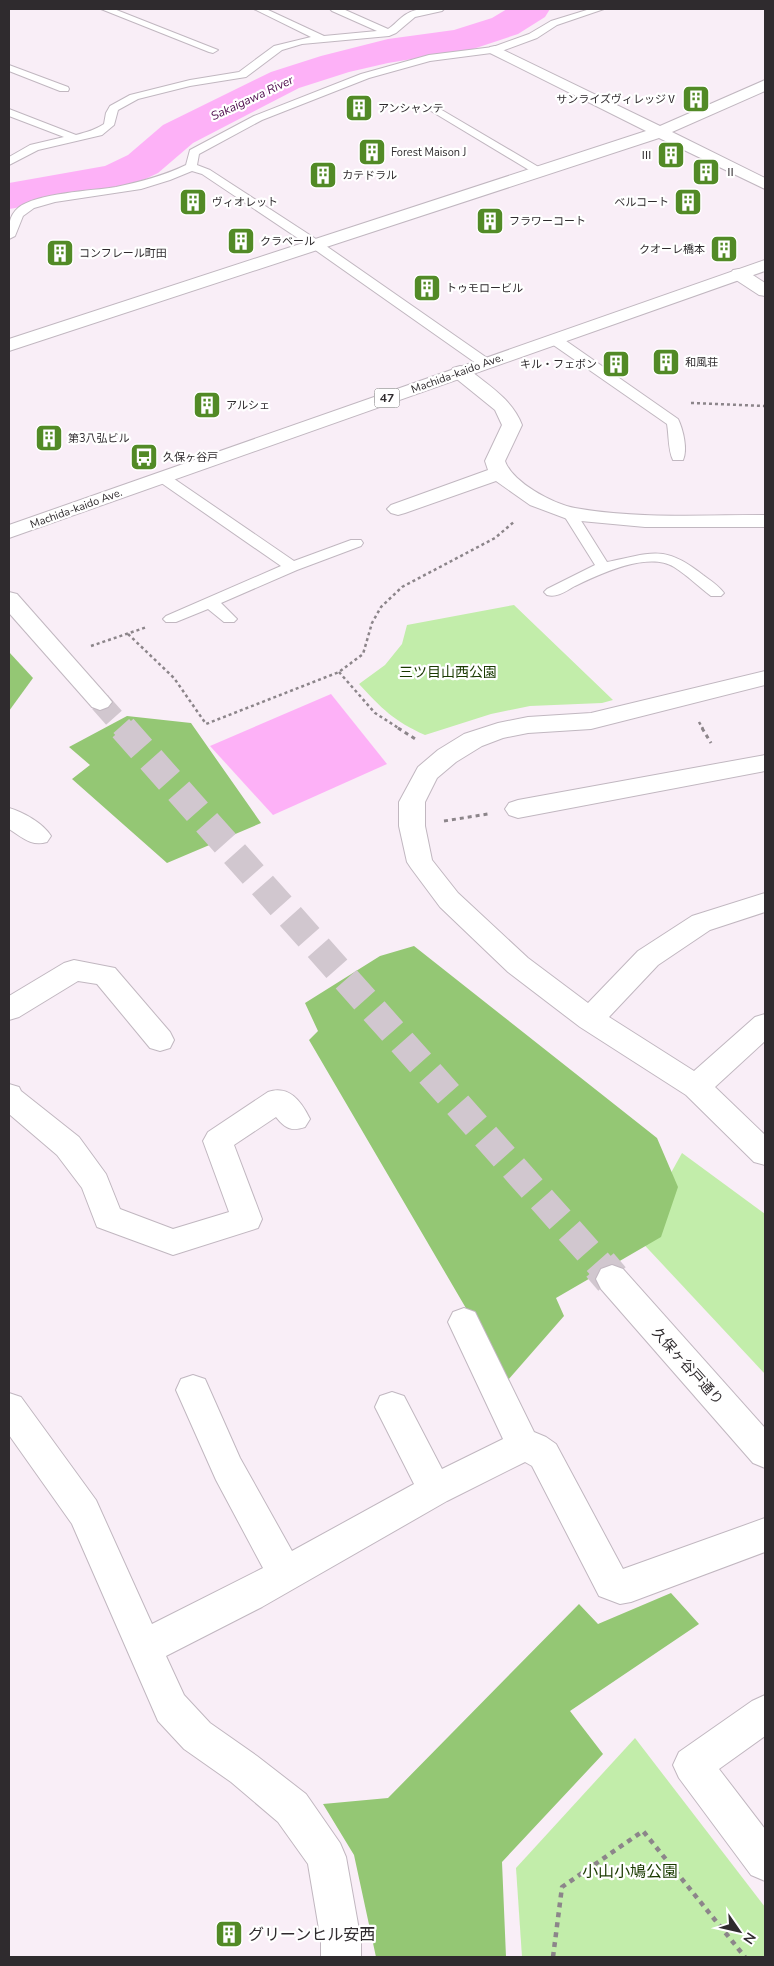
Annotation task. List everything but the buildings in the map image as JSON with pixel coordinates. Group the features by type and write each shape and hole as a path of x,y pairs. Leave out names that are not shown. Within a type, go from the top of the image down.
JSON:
{"street":[{"path":"495,50 765,184"},
{"path":"9,345 662,132 765,86"},
{"name":"Machida-kaido Ave.","path":"9,532 765,265"},
{"path":"739,274 765,291"},
{"path":"460,372 502,406 508,414 512,425 495,461 499,473 513,486 537,501 570,514 645,521 765,521"},
{"path":"398,510 499,473"},
{"path":"9,599 100,702"},
{"path":"765,678 591,721 528,725 498,731 473,740 447,756 427,773 412,802 412,826 420,862 449,900 518,964 590,1019 696,1087 765,1153"},
{"path":"518,808 727,772 765,763"},
{"path":"9,817 38,836"},
{"path":"590,1019 648,958 701,923 765,902"},
{"path":"9,1009 74,970 104,975 160,1040"},
{"path":"696,1087 765,1025"},
{"path":"9,1098 68,1146 95,1182 108,1218 173,1242 247,1220 218,1141 278,1100 295,1119"},
{"name":"久保ヶ谷戸通り","path":"612,1279 765,1452"},
{"path":"464,1322 522,1446"},
{"path":"193,1390 228,1469 286,1575"},
{"path":"392,1407 434,1490"},
{"path":"9,1408 84,1512 146,1647 171,1708 197,1736 244,1769 292,1808 326,1858 341,1957"},
{"path":"146,1647 250,1596 434,1490 522,1446 534,1448 544,1455 612,1584 620,1587 631,1585 765,1535"},
{"path":"765,1714 692,1765 765,1861"}],"lane":[{"path":"106,9 213,50"},
{"path":"259,9 322,39"},
{"path":"334,9 390,33"},
{"path":"9,162 34,147 98,133 109,125 114,108 134,97 181,85 242,75 278,48 301,41 390,33 402,25 408,17 437,9"},
{"path":"192,167 194,152 258,118 306,98 365,76 429,58 495,50 532,36 554,23 599,9"},
{"path":"9,68 64,88"},
{"path":"435,109 538,171"},
{"path":"9,112 75,138"},
{"path":"9,236 19,214 33,206 56,199 154,183 192,167 206,172 315,244 485,363"},
{"path":"554,339 673,422 677,438 678,457"},
{"path":"162,477 292,567"},
{"path":"570,514 603,567"},
{"path":"171,619 292,567 356,542"},
{"path":"552,592 603,567 653,558 669,559 680,564 716,592"},
{"path":"210,602 229,619"}],"path":[{"path":"649,404 700,402 765,406"},
{"path":"128,634 144,651 167,670 184,689 206,724 340,672 363,654 372,623 381,608 402,587 495,538"},
{"path":"89,647 144,627"},
{"path":"340,672 375,713 404,734 447,756"},
{"path":"685,698 727,772"},
{"path":"412,826 518,808"},
{"path":"553,1957 562,1887 643,1831 745,1957"}],"green space":[{"name":"三ツ目山西公園","path":"514,605 613,700 602,703 530,706 491,714 425,735 389,714 359,684 385,665 402,644 407,625"},
{"path":"9,652 33,678 9,711"},
{"path":"127,716 191,723 261,823 167,863 72,779 90,765 69,747"},
{"path":"414,946 657,1138 678,1187 661,1237 556,1298 564,1316 508,1380 309,1040 318,1031 305,1003 380,956"},
{"path":"682,1153 765,1214 765,1374 636,1236"},
{"path":"671,1593 699,1624 570,1711 603,1754 502,1862 506,1957 376,1957 354,1855 323,1804 388,1798 579,1604 598,1624"},
{"name":"小山小鳩公園","path":"635,1738 765,1907 765,1957 522,1957 516,1868"}],"shaded area":[{"path":"331,694 387,764 273,815 210,746"}],"waterway":[{"name":"Sakaigawa River","path":"9,196 90,183 120,175 143,164 178,134 285,80 335,64 388,51 460,41 505,26 532,9"}],"tunnel":[{"path":"100,702 124,729"},
{"path":"123,728 601,1266"},
{"path":"600,1265 612,1279"}],"place":[{"name":"サンライズヴィレッジⅤ","path":"696,99"},
{"name":"アンシャンテ","path":"359,108"},
{"name":"Forest Maison J","path":"372,152"},
{"name":"Ⅲ","path":"671,155"},
{"name":"Ⅱ","path":"706,172"},
{"name":"カテドラル","path":"323,175"},
{"name":"ヴィオレット","path":"193,202"},
{"name":"ベルコート","path":"688,202"},
{"name":"フラワーコート","path":"490,221"},
{"name":"クラベール","path":"241,241"},
{"name":"クオーレ橋本","path":"724,249"},
{"name":"コンフレール町田","path":"60,253"},
{"name":"トゥモロービル","path":"427,288"},
{"name":"和風荘","path":"666,362"},
{"name":"キル・フェボン","path":"616,364"},
{"name":"アルシェ","path":"207,405"},
{"name":"第3八弘ビル","path":"49,438"},
{"name":"久保ヶ谷戸","path":"144,457"},
{"name":"グリーンヒル安西","path":"229,1934"}]}
